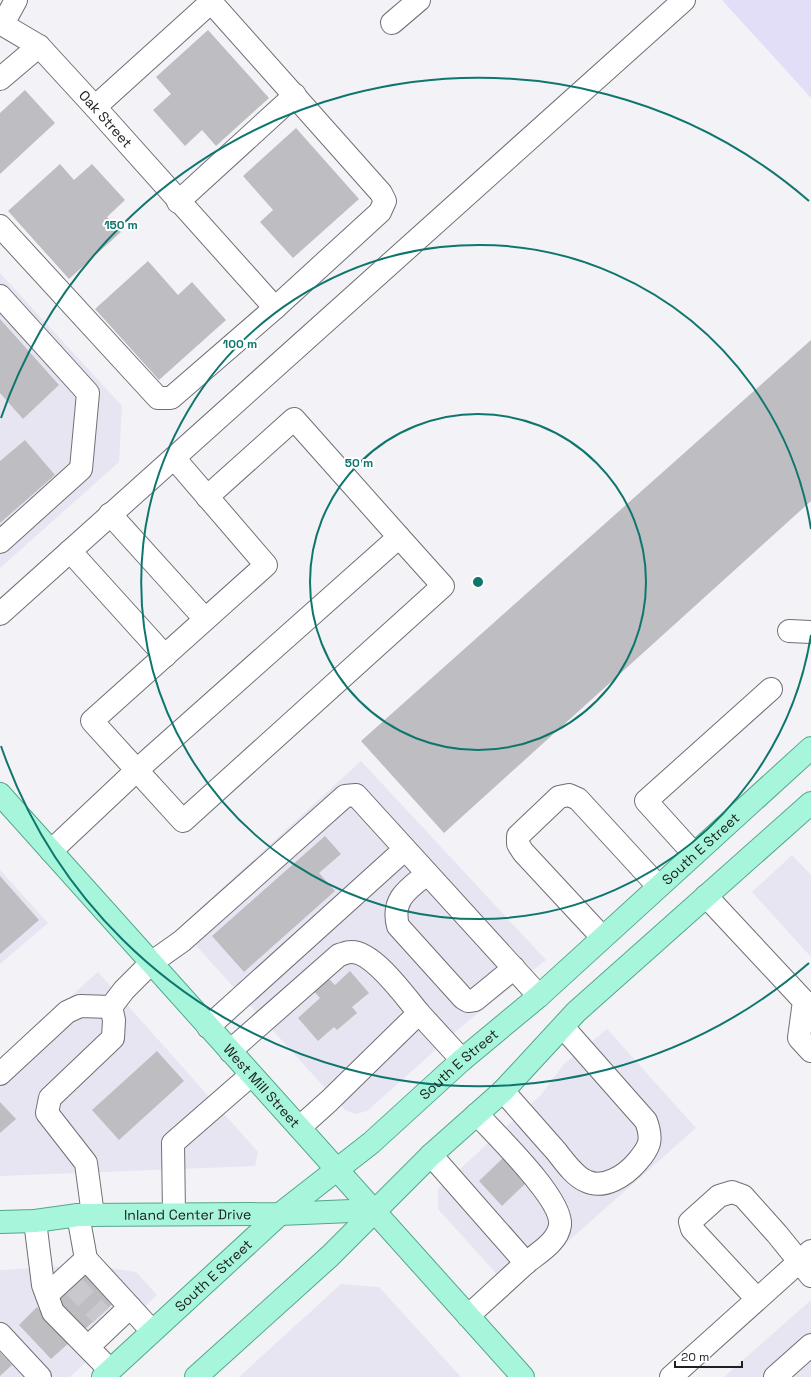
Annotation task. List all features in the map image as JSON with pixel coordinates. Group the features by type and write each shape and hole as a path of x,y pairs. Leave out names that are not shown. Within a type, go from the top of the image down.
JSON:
{"main road":[{"name":"South E Street","path":"106,1374 280,1214 371,1142 462,1060 539,996 811,748"},
{"name":"West Mill Street","path":"0,794 50,852 375,1210 523,1377"},
{"path":"196,1377 330,1256 431,1155 503,1091 576,1012 811,803"},
{"name":"Inland Center Drive","path":"0,1222 35,1221 85,1215 174,1213 280,1214 375,1210"}],"street":[{"path":"1,24 16,0"},
{"path":"392,23 419,0"},
{"path":"0,614 684,0"},
{"path":"0,226 158,398 171,398 275,308 380,212 385,201 381,193 210,1 95,107"},
{"name":"Oak Street","path":"1,24 39,46 275,308"},
{"path":"0,80 39,46"},
{"path":"178,202 294,95"},
{"path":"0,296 88,393 81,469 0,542"},
{"path":"174,458 266,565 92,721 183,821 443,586 294,419 207,496"},
{"path":"110,514 205,619"},
{"path":"50,852 137,770 399,537"},
{"path":"70,551 165,656"},
{"path":"789,631 811,632"},
{"path":"694,854 646,801 771,689"},
{"path":"111,1007 124,990 151,963 182,941 345,796 356,795 404,850 539,996"},
{"path":"602,937 523,852 518,844 518,836 559,797 569,795 578,799 658,886"},
{"path":"208,1027 404,850"},
{"path":"427,874 403,894 398,903 395,914 398,926 463,998 468,1001 475,1000 514,968"},
{"path":"706,896 804,1001 799,1038 811,1051"},
{"path":"230,1051 287,1000 307,1001 337,972 352,963 370,973 413,1019 462,1060"},
{"path":"0,1074 67,1012 80,1006 111,1007"},
{"path":"47,1295 69,1280 86,1259 86,1163 46,1113 50,1098 113,1038 114,1020 111,1007"},
{"path":"300,1127 329,1101 413,1019"},
{"path":"503,1091 570,1168 586,1182 599,1184 614,1180 630,1170 646,1151 650,1143 651,1133 646,1121 563,1027"},
{"path":"174,1213 173,1143 251,1074"},
{"path":"468,1316 554,1239 560,1226 559,1214 545,1190 477,1114"},
{"path":"431,1155 526,1263"},
{"path":"671,1377 757,1299 807,1263 777,1234 743,1196 732,1192 719,1196 690,1222 692,1229 757,1299"},
{"path":"35,1221 42,1285 53,1312 88,1347 106,1374"},
{"path":"86,1259 152,1331"},
{"path":"88,1347 106,1320 130,1307"},
{"path":"0,1334 40,1377"},
{"path":"775,1377 811,1345"}],"shaded area":[{"path":"722,0 811,0 811,98"},
{"path":"0,273 122,406 119,462 0,568"},
{"path":"361,761 546,960 468,1021 367,1111 355,1114 345,1110 199,949 183,924"},
{"path":"792,855 811,875 811,957 752,892"},
{"path":"0,870 48,923 0,964"},
{"path":"98,972 258,1152 255,1166 0,1176 0,1059"},
{"path":"607,1029 696,1128 512,1291 438,1209 438,1189 541,1095 563,1065"},
{"path":"89,1265 136,1272 157,1295 70,1377 0,1377 0,1270"},
{"path":"341,1284 379,1287 461,1377 239,1377"},
{"path":"811,1300 811,1377 724,1377"}],"building":[{"path":"208,30 269,98 216,146 202,130 185,146 153,110 171,94 156,77"},
{"path":"25,90 55,123 0,174 0,113"},
{"path":"296,128 359,199 293,258 260,222 273,210 243,176"},
{"path":"60,164 74,180 92,164 125,200 107,217 121,232 69,279 8,211"},
{"path":"148,261 178,295 192,282 226,320 159,380 95,309"},
{"path":"0,319 59,385 23,419 0,393"},
{"path":"811,340 811,501 444,833 361,741"},
{"path":"25,440 55,475 0,523 0,461"},
{"path":"325,836 341,854 319,873 335,891 244,972 212,936"},
{"path":"0,876 39,920 0,954"},
{"path":"350,971 369,993 352,1007 357,1013 337,1030 334,1027 318,1041 298,1018 320,998 311,988 325,975 335,985"},
{"path":"157,1051 184,1081 119,1140 92,1110"},
{"path":"0,1102 16,1119 0,1133"},
{"path":"504,1157 527,1182 502,1206 479,1181"},
{"path":"90,1267 118,1299 84,1330 55,1299"},
{"path":"37,1307 70,1342 51,1359 19,1325"},
{"path":"0,1352 12,1365 0,1376"}],"tunnel":[{"path":"71,1283 101,1315"}]}
